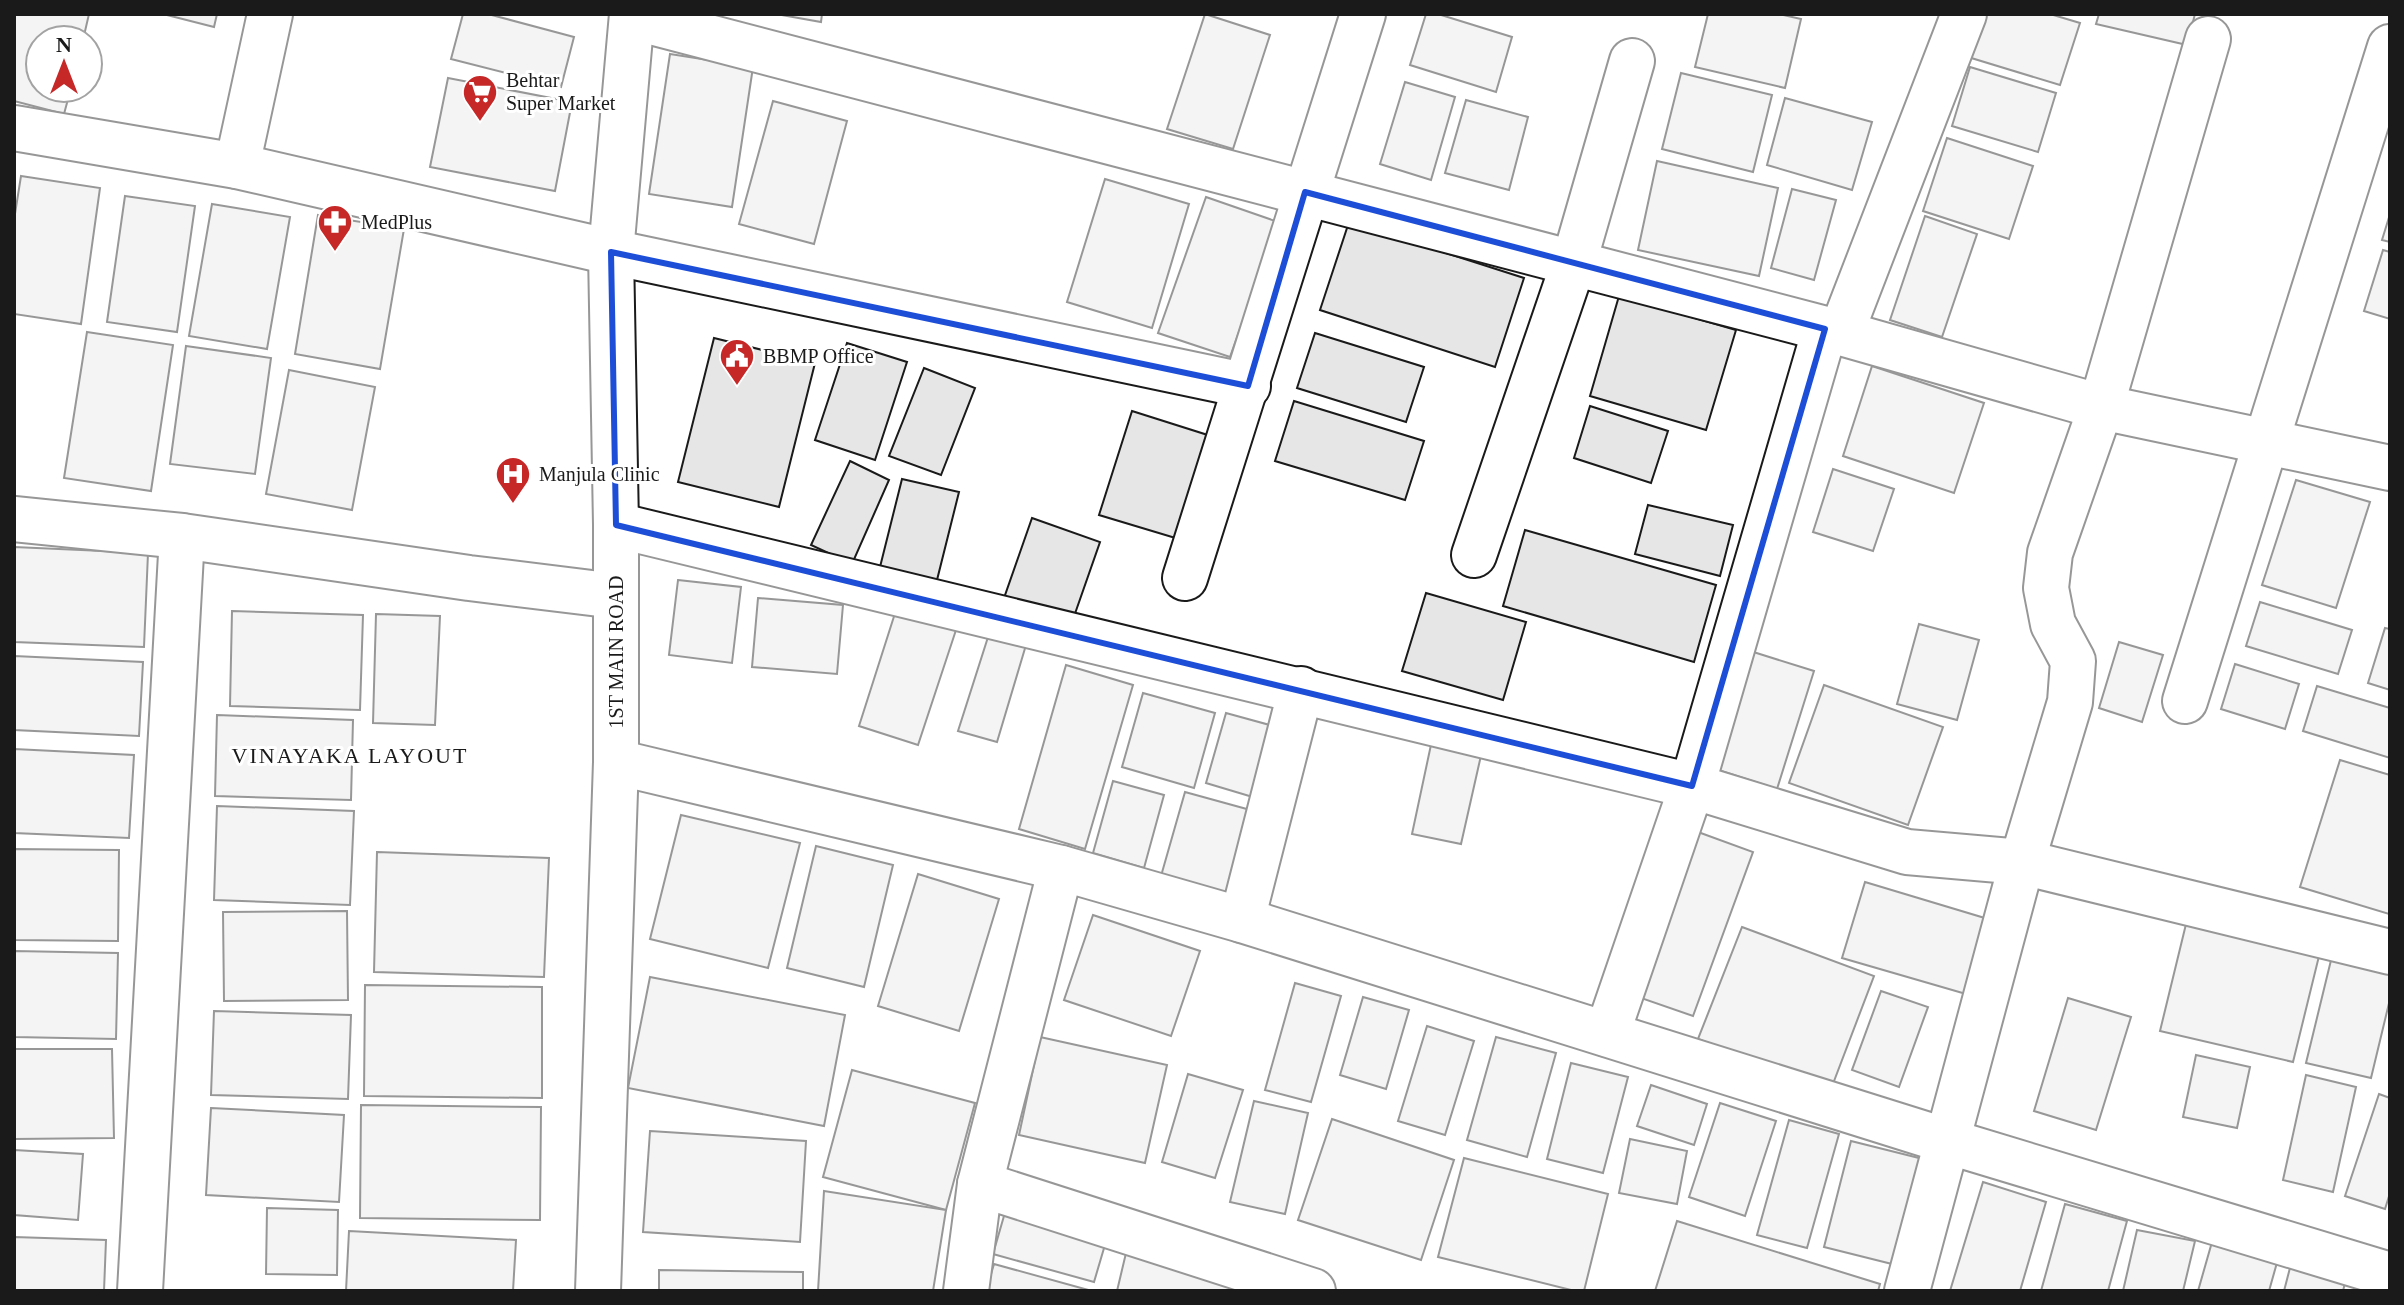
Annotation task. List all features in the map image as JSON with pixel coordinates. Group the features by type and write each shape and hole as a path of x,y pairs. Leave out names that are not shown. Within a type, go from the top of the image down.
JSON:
{"street":[{"path":"237,166 270,14"},
{"path":"1185,578 1363,14"},
{"path":"1607,1034 1692,786 1833,331 1964,14"},
{"path":"632,15 1833,331 2101,407 2390,468"},
{"name":"1ST MAIN ROAD","path":"598,1291 616,762 611,252 632,15"},
{"path":"1907,1291 2022,862 2070,702 2073,661 2053,624 2046,588 2050,553 2101,407 2208,39"},
{"path":"2185,701 2390,47"},
{"path":"1474,555 1574,262 1632,61"},
{"path":"14,128 237,166 611,252 1248,386"},
{"path":"14,519 182,536 616,596"},
{"path":"616,525 1692,786 1907,852 2022,862 2390,952"},
{"path":"140,1291 182,536"},
{"path":"1242,920 1301,689"},
{"path":"616,762 1061,868 1242,920 1947,1141 2390,1275"},
{"path":"966,1291 980,1184 1061,868"},
{"path":"980,1184 1300,1289"}],"highlighted area":[{"path":"1305,192 1825,329 1692,786 616,525 611,252 1248,386"}],"building":[{"path":"14,14 89,14 87,24 24,24 24,104 14,101"},
{"path":"163,14 217,14 214,27"},
{"path":"463,14 488,14 574,37 561,87 451,59"},
{"path":"776,14 822,14 821,22"},
{"path":"1205,14 1270,35 1233,149 1167,129"},
{"path":"1426,14 1438,14 1512,37 1496,92 1410,65"},
{"path":"1708,14 1779,14 1801,19 1785,88 1695,67"},
{"path":"1981,14 2050,14 2080,23 2060,85 1968,57"},
{"path":"2099,14 2195,14 2187,45 2096,24"},
{"path":"670,54 753,67 732,207 649,194"},
{"path":"1970,67 2056,93 2038,152 1952,126"},
{"path":"1681,73 1772,95 1753,172 1662,149"},
{"path":"448,78 572,102 555,191 430,167"},
{"path":"1405,82 1455,97 1431,180 1380,164"},
{"path":"1785,98 1872,122 1852,190 1767,165"},
{"path":"1466,100 1528,117 1509,190 1445,173"},
{"path":"773,101 847,121 814,244 739,224"},
{"path":"26,104 67,104 64,114"},
{"path":"1947,138 2033,166 2009,239 1923,211"},
{"path":"1657,161 1778,188 1759,276 1638,250"},
{"path":"21,176 100,188 81,324 14,314 14,220"},
{"path":"1105,179 1189,204 1152,328 1067,302"},
{"path":"1792,189 1836,200 1814,280 1771,268"},
{"path":"125,196 195,206 177,332 107,322"},
{"path":"1206,197 1278,222 1230,357 1158,333"},
{"path":"212,204 290,217 267,349 189,336"},
{"path":"2390,214 2390,242 2382,240"},
{"path":"318,215 404,229 380,369 295,354"},
{"path":"1925,216 1977,234 1942,337 1890,320"},
{"path":"1349,222 1524,278 1495,367 1320,310"},
{"path":"2383,250 2390,252 2390,319 2364,311"},
{"path":"1619,296 1736,330 1706,430 1590,396"},
{"path":"87,332 173,345 151,491 64,478"},
{"path":"1315,333 1424,367 1406,422 1297,388"},
{"path":"714,338 815,363 779,507 678,482"},
{"path":"847,343 907,362 875,460 815,440"},
{"path":"186,346 271,358 255,474 170,464"},
{"path":"1872,366 1984,403 1954,493 1843,456"},
{"path":"924,368 975,388 941,475 889,456"},
{"path":"289,370 375,387 352,510 266,494"},
{"path":"1294,401 1424,441 1405,500 1275,461"},
{"path":"1590,406 1668,431 1651,483 1574,458"},
{"path":"1132,411 1214,437 1182,540 1099,515"},
{"path":"850,461 889,480 852,564 811,545"},
{"path":"1833,469 1894,489 1873,551 1813,532"},
{"path":"902,479 959,492 937,580 880,567"},
{"path":"2296,480 2370,502 2336,608 2262,585"},
{"path":"1648,505 1733,525 1720,576 1635,554"},
{"path":"1032,518 1100,542 1071,625 1003,601"},
{"path":"1525,530 1716,585 1694,662 1503,606"},
{"path":"14,547 148,553 144,647 14,642"},
{"path":"678,580 741,587 732,663 669,655"},
{"path":"1426,593 1526,622 1503,700 1402,671"},
{"path":"758,598 843,605 837,674 752,667"},
{"path":"2260,602 2352,630 2338,674 2246,646"},
{"path":"897,607 957,627 918,745 859,726"},
{"path":"232,611 363,615 360,710 230,706"},
{"path":"376,614 440,616 435,725 373,723"},
{"path":"1919,624 1979,640 1957,720 1897,704"},
{"path":"2385,628 2390,629 2390,690 2368,683"},
{"path":"989,634 1026,645 997,742 958,731"},
{"path":"2119,642 2163,655 2142,722 2099,708"},
{"path":"1747,650 1814,671 1777,789 1709,767"},
{"path":"14,656 143,662 139,736 14,730"},
{"path":"2235,664 2299,684 2285,729 2221,709"},
{"path":"1066,665 1133,685 1085,849 1019,829"},
{"path":"1824,685 1943,727 1908,825 1789,783"},
{"path":"2317,686 2390,708 2390,758 2303,731"},
{"path":"1143,693 1215,713 1194,788 1122,767"},
{"path":"1226,713 1277,727 1256,798 1206,783"},
{"path":"217,715 353,720 351,800 215,796"},
{"path":"1432,740 1482,751 1461,844 1412,834"},
{"path":"14,749 134,755 129,838 14,833"},
{"path":"2340,760 2390,775 2389,914 2300,887"},
{"path":"1113,781 1164,795 1144,868 1093,853"},
{"path":"1185,792 1254,811 1229,895 1161,876"},
{"path":"217,806 354,811 350,905 214,900"},
{"path":"681,815 800,843 768,968 650,939"},
{"path":"1698,832 1753,852 1693,1016 1638,997"},
{"path":"816,846 893,865 864,987 787,968"},
{"path":"14,849 119,850 118,941 14,940"},
{"path":"377,852 549,858 544,977 374,972"},
{"path":"918,874 999,899 959,1031 878,1006"},
{"path":"1865,882 1988,919 1966,994 1842,958"},
{"path":"347,911 348,1000 224,1001 223,912"},
{"path":"1093,915 1200,951 1171,1036 1064,1000"},
{"path":"2187,920 2320,952 2293,1062 2160,1031"},
{"path":"1742,927 1874,976 1831,1089 1698,1039"},
{"path":"14,951 118,953 116,1039 14,1037"},
{"path":"2333,952 2390,966 2390,999 2371,1078 2306,1063"},
{"path":"650,977 845,1015 824,1126 628,1088"},
{"path":"1295,983 1341,996 1311,1102 1265,1090"},
{"path":"365,985 542,987 542,1098 364,1096"},
{"path":"1881,991 1928,1007 1899,1087 1852,1070"},
{"path":"1363,997 1409,1010 1386,1089 1340,1075"},
{"path":"2068,998 2131,1017 2096,1130 2034,1111"},
{"path":"214,1011 351,1015 348,1099 211,1095"},
{"path":"1427,1026 1474,1041 1445,1135 1398,1121"},
{"path":"1040,1037 1167,1065 1145,1163 1019,1135"},
{"path":"1496,1037 1556,1053 1527,1157 1467,1140"},
{"path":"14,1049 112,1049 114,1138 14,1139"},
{"path":"2196,1055 2250,1067 2237,1128 2183,1117"},
{"path":"1571,1063 1628,1077 1603,1173 1547,1159"},
{"path":"852,1070 975,1103 946,1210 823,1177"},
{"path":"1188,1074 1243,1090 1215,1178 1162,1162"},
{"path":"2306,1075 2356,1087 2333,1192 2283,1180"},
{"path":"1651,1085 1707,1104 1694,1145 1637,1126"},
{"path":"2379,1094 2390,1098 2390,1193 2385,1209 2345,1196"},
{"path":"1254,1101 1308,1113 1285,1214 1230,1202"},
{"path":"1720,1103 1776,1121 1745,1216 1689,1197"},
{"path":"361,1105 541,1107 540,1220 360,1218"},
{"path":"211,1108 344,1115 339,1202 206,1195"},
{"path":"1332,1119 1454,1160 1421,1260 1298,1220"},
{"path":"1789,1120 1839,1134 1807,1248 1757,1235"},
{"path":"650,1131 806,1141 800,1242 643,1232"},
{"path":"1630,1139 1687,1151 1677,1204 1619,1193"},
{"path":"1851,1141 1923,1159 1896,1265 1824,1247"},
{"path":"14,1150 83,1154 78,1220 14,1215"},
{"path":"1464,1158 1608,1194 1584,1291 1438,1257"},
{"path":"1983,1182 2046,1202 2020,1291 1950,1291"},
{"path":"824,1191 946,1210 933,1291 818,1291"},
{"path":"2065,1204 2127,1221 2108,1291 2041,1291"},
{"path":"267,1208 338,1210 337,1275 266,1274"},
{"path":"1006,1209 1107,1238 1094,1282 993,1254"},
{"path":"1677,1221 1880,1284 1878,1291 1655,1291"},
{"path":"2137,1230 2195,1241 2183,1291 2123,1291"},
{"path":"349,1231 516,1240 513,1291 346,1291"},
{"path":"14,1237 106,1240 104,1291 14,1291"},
{"path":"2212,1242 2278,1259 2269,1291 2198,1291"},
{"path":"1126,1253 1241,1291 1117,1291"},
{"path":"994,1264 1092,1291 986,1291"},
{"path":"2291,1264 2346,1279 2343,1291 2284,1291"},
{"path":"659,1270 803,1272 803,1291 659,1291"}],"place":[{"name":"Behtar Super Market","path":"480,123"},
{"name":"MedPlus","path":"335,253"},
{"name":"BBMP Office","path":"737,387"},
{"name":"Manjula Clinic","path":"513,505"}],"district":[{"name":"VINAYAKA LAYOUT","path":"350,755"}]}
